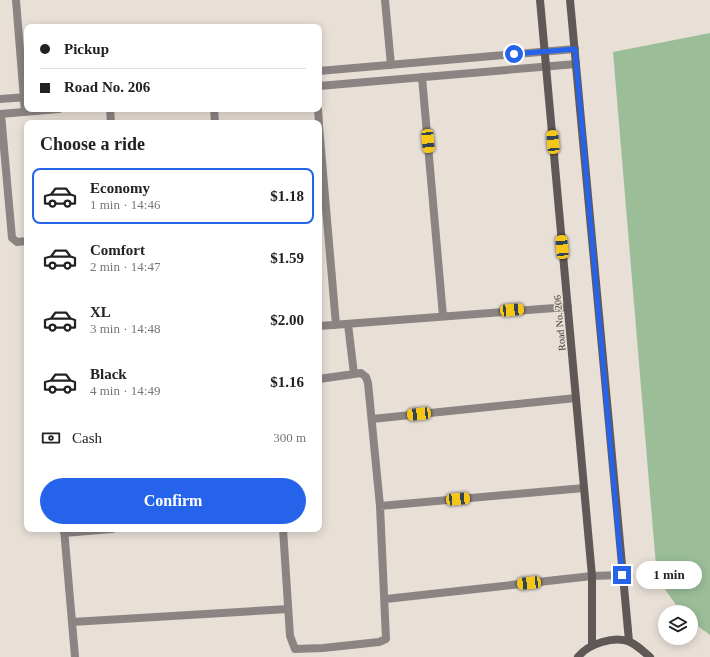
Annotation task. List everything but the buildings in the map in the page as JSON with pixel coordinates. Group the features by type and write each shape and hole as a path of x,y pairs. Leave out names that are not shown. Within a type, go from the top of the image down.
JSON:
{"street":[{"path":"16,0 24,86"},
{"path":"385,0 391,65"},
{"name":"Road No. 206","path":"540,0 592,576 592,645"},
{"path":"570,0 629,641"},
{"path":"322,71 575,49"},
{"path":"322,86 576,64"},
{"path":"422,77 443,316"},
{"path":"0,99 24,97"},
{"path":"24,241 17,242 12,238 1,114 25,112"},
{"path":"322,159 336,325"},
{"path":"322,326 568,307"},
{"path":"348,324 354,374"},
{"path":"283,532 290,636 295,649 322,648 384,641 387,635 386,599 380,506 372,419 366,376 362,373 322,379"},
{"path":"372,419 576,398"},
{"path":"380,506 584,488"},
{"path":"64,532 75,657"},
{"path":"386,599 592,576 622,575"},
{"path":"72,622 288,608"},
{"path":"578,657 592,645 604,641 629,641 650,657"},
{"path":"322,648 323,657"}],"green space":[{"path":"710,33 710,635 698,626 698,605 676,605 657,578 613,52"}],"route":[{"path":"514,54 575,49 622,575"}]}
